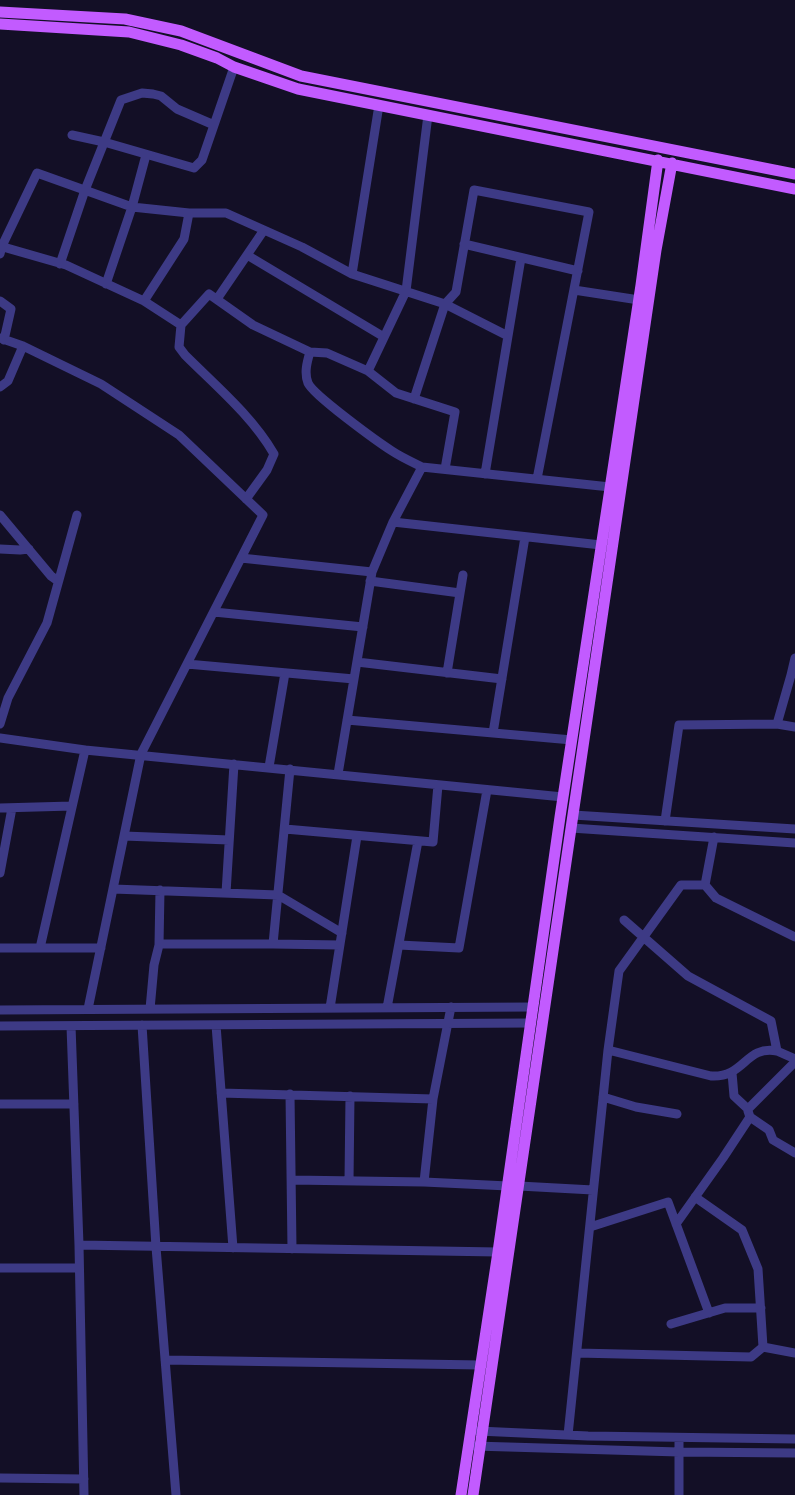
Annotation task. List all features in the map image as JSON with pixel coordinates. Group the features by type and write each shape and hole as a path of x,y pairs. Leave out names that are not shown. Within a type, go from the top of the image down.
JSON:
{"main road":[{"path":"0,12 125,19 181,31 301,76 795,174"},
{"path":"0,24 129,32 181,44 234,66 298,89 795,189"},
{"path":"476,1431 481,1365 498,1252 513,1186 533,1007 639,300 658,160"},
{"path":"473,1495 476,1431 513,1186 573,815 654,260 672,163"},
{"path":"461,1495 474,1446"}],"street":[{"path":"72,135 104,142 194,168 202,160 234,66"},
{"path":"60,264 85,190 121,100 142,93 161,96 177,110 214,125"},
{"path":"352,274 379,105"},
{"path":"368,371 406,291 428,115"},
{"path":"106,284 132,207 146,155"},
{"path":"181,325 144,301 60,264 1,249 37,173 132,207 190,213 226,213 302,248 352,274 445,304 508,336"},
{"path":"414,399 445,304 456,292 474,190 589,212 537,479"},
{"path":"144,301 184,239 190,213"},
{"path":"217,300 264,230"},
{"path":"464,244 578,271"},
{"path":"247,254 384,337"},
{"path":"484,474 522,258"},
{"path":"574,290 639,300"},
{"path":"246,499 267,470 274,454 236,405 179,347 181,325 209,294 254,325 310,352 327,353 368,371 396,393 455,412 445,469"},
{"path":"0,301 11,309 2,339 23,346 101,384 179,435 263,515 142,754 88,1009"},
{"path":"0,387 8,381 23,346"},
{"path":"310,352 306,368 308,383 314,390 393,452 422,467 610,487"},
{"path":"338,774 371,577 393,522 422,467"},
{"path":"0,515 58,582"},
{"path":"0,724 8,698 47,623 77,515"},
{"path":"393,522 601,545"},
{"path":"493,733 525,537"},
{"path":"0,549 29,549"},
{"path":"241,558 371,577 460,593"},
{"path":"447,673 463,575"},
{"path":"214,612 363,627"},
{"path":"777,724 793,674 795,658"},
{"path":"357,662 502,679"},
{"path":"187,664 354,680"},
{"path":"269,767 284,673"},
{"path":"347,720 572,740"},
{"path":"665,821 679,725 777,724 795,727"},
{"path":"0,738 85,750 142,754 563,797"},
{"path":"40,948 85,750"},
{"path":"226,893 234,764"},
{"path":"273,944 290,770"},
{"path":"285,829 433,842 438,785"},
{"path":"399,945 459,948 487,790"},
{"path":"0,808 72,806"},
{"path":"0,873 12,808"},
{"path":"573,815 795,829"},
{"path":"571,828 795,843"},
{"path":"124,836 229,840"},
{"path":"330,1008 357,836"},
{"path":"705,885 714,837"},
{"path":"387,1008 418,841"},
{"path":"568,1435 608,1050 619,971 681,885 705,885 716,898 795,937"},
{"path":"113,889 278,895 342,932"},
{"path":"150,1009 154,965 159,945 160,890"},
{"path":"624,920 688,976 771,1021 777,1051"},
{"path":"162,944 340,945"},
{"path":"0,948 101,948"},
{"path":"0,1010 533,1007"},
{"path":"424,1182 433,1099 451,1008"},
{"path":"0,1026 531,1023"},
{"path":"142,1025 156,1247 176,1495"},
{"path":"216,1025 233,1248"},
{"path":"71,1026 79,1246 84,1495"},
{"path":"608,1050 711,1076 722,1077 732,1073 760,1050 777,1051 795,1061 749,1113 676,1224"},
{"path":"732,1073 734,1096 749,1113 769,1130 773,1140 795,1153"},
{"path":"221,1093 433,1099"},
{"path":"290,1094 292,1249"},
{"path":"349,1181 350,1096"},
{"path":"603,1097 636,1107 677,1114"},
{"path":"0,1104 74,1104"},
{"path":"292,1180 424,1182 593,1190"},
{"path":"695,1197 742,1230 758,1269 764,1347"},
{"path":"590,1227 668,1202 709,1312"},
{"path":"79,1246 498,1252"},
{"path":"0,1268 79,1268"},
{"path":"671,1324 725,1308 761,1308"},
{"path":"577,1353 751,1357 764,1347 795,1353"},
{"path":"165,1360 481,1365"},
{"path":"476,1431 679,1438 795,1439"},
{"path":"679,1438 679,1495"},
{"path":"474,1446 679,1452 795,1453"},
{"path":"0,1478 84,1479"}]}
